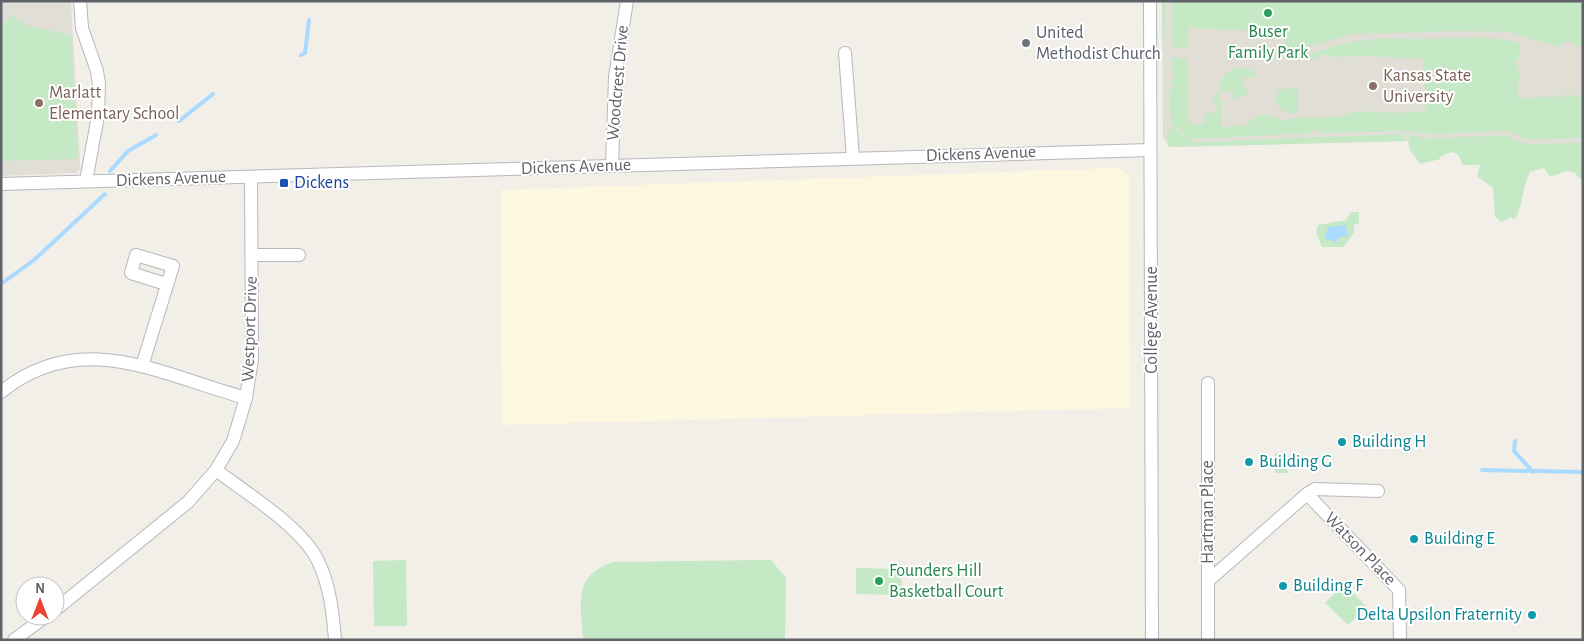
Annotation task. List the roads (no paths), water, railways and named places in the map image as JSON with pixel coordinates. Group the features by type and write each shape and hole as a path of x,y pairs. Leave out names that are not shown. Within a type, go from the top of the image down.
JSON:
{"street":[{"path":"80,1 82,28 97,71 99,84 98,116 86,181"},
{"name":"Woodcrest Drive","path":"612,166 615,77 627,1"},
{"name":"College Avenue","path":"1150,1 1152,640"},
{"path":"845,53 853,158"},
{"name":"Dickens Avenue","path":"1,184 1150,150"},
{"name":"Westport Drive","path":"65,602 188,502 216,470 232,441 246,398 252,359 252,177"},
{"path":"252,255 299,255"},
{"path":"142,366 166,284"},
{"path":"1,392 26,374 56,362 84,358 106,358 142,366 246,398"},
{"name":"Hartman Place","path":"1208,384 1208,640"},
{"path":"216,470 288,524 318,560 333,613 335,640"},
{"name":"Watson Place","path":"1208,581 1307,494 1318,488 1378,491"},
{"name":"Watson Place","path":"1307,494 1399,590 1400,640"},
{"path":"14,640 33,626"}],"water":[{"path":"1346,225 1347,236 1340,237 1335,242 1324,238 1329,227"}],"waterway":[{"path":"301,55 305,53 309,20"},
{"path":"179,121 213,94"},
{"path":"110,171 128,151 156,135"},
{"path":"1,284 34,260 105,194"},
{"path":"1515,441 1514,451 1533,472"},
{"path":"1482,470 1582,472"}],"place":[{"name":"Buser Family Park","path":"1268,13"},
{"name":"United Methodist Church","path":"1026,43"},
{"name":"Kansas State University","path":"1373,86"},
{"name":"Marlatt Elementary School","path":"39,103"},
{"name":"Dickens","path":"284,183"},
{"name":"Building H","path":"1342,442"},
{"name":"Building G","path":"1249,462"},
{"name":"Building E","path":"1414,539"},
{"name":"Founders Hill Basketball Court","path":"879,581"},
{"name":"Building F","path":"1283,586"},
{"name":"Delta Upsilon Fraternity","path":"1532,615"}]}
